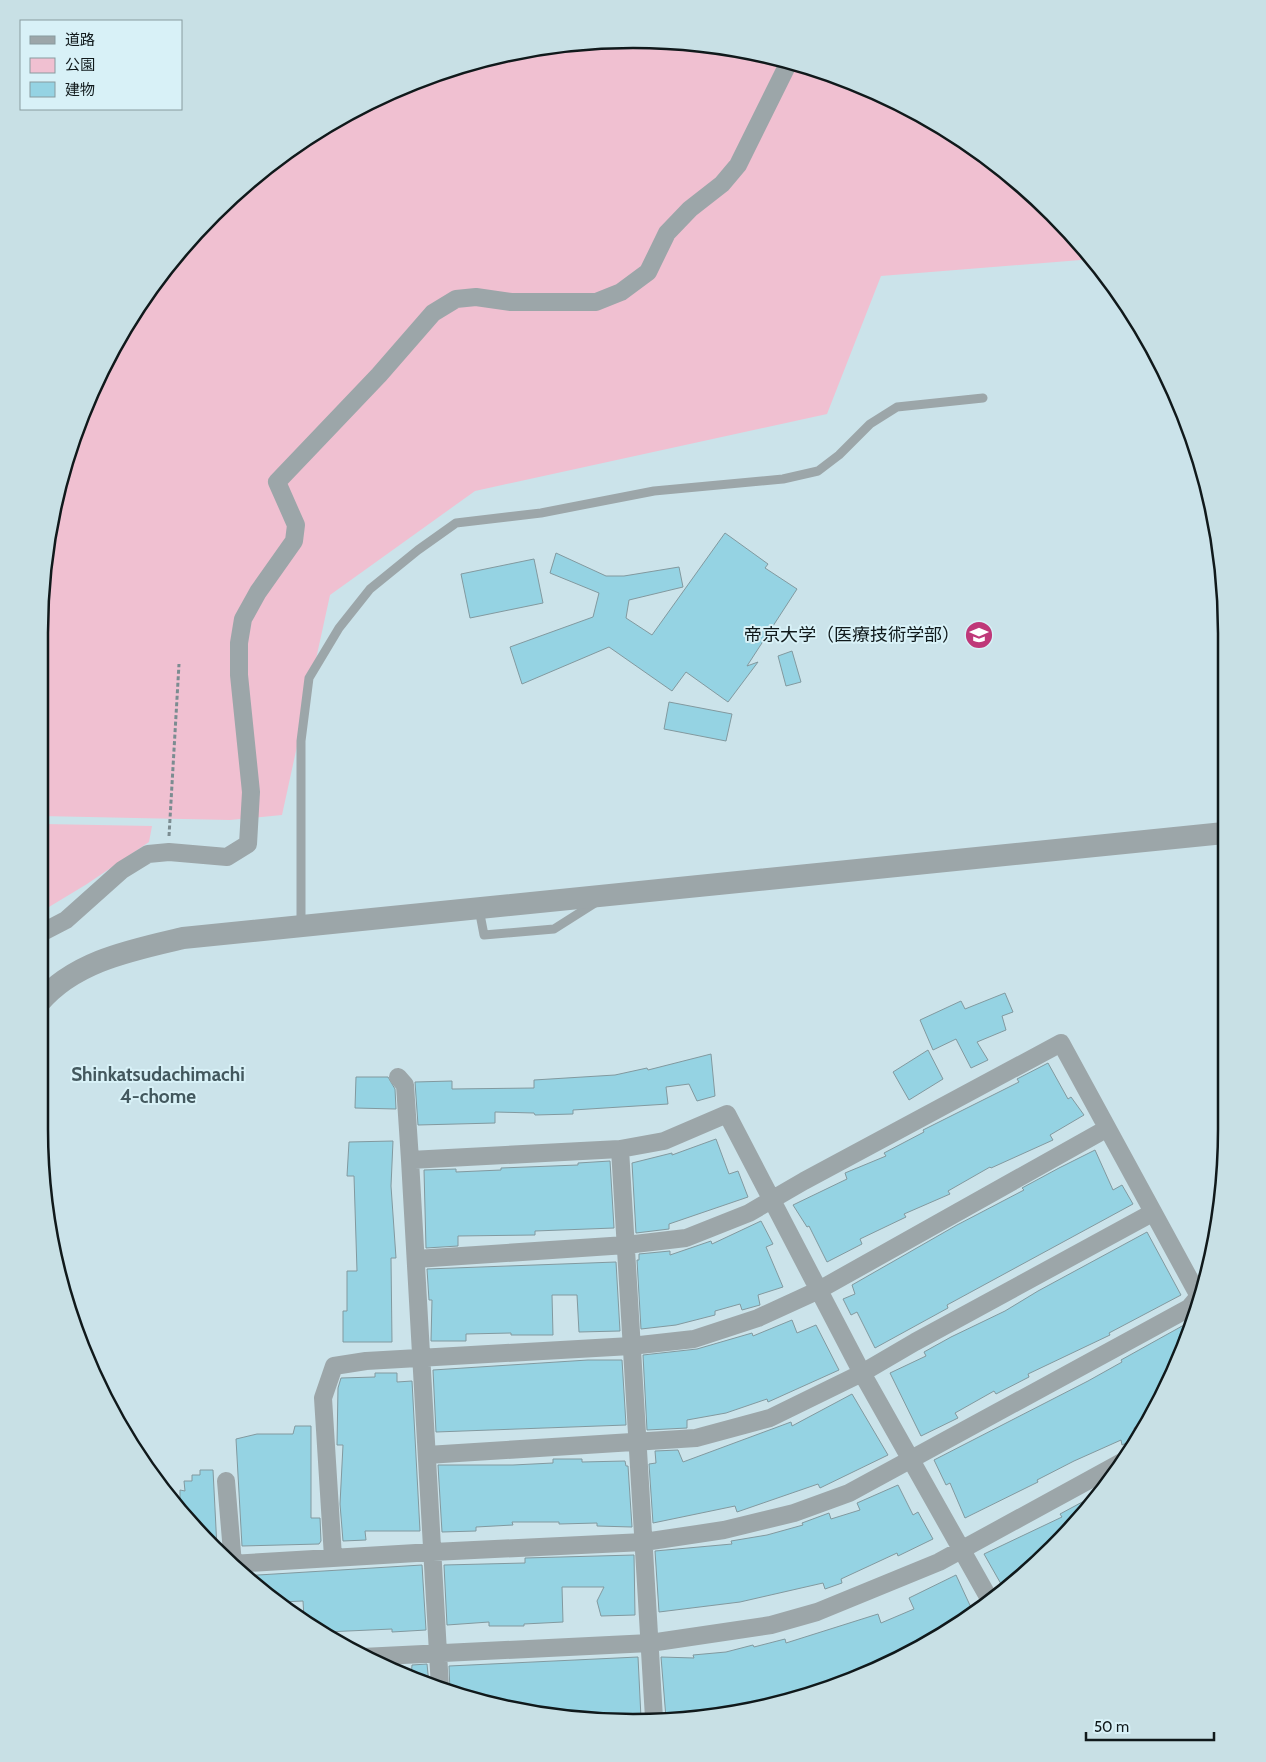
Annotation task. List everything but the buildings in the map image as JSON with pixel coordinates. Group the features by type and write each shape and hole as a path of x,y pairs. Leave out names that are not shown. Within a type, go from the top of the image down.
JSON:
{"street":[{"path":"48,929 66,920 122,870 148,854 169,848 227,857 248,844 251,792 239,675 239,643 244,619 258,592 294,541 296,525 277,482 379,375 433,313 456,299 476,297 511,302 596,302 621,292 648,272 667,233 690,210 722,184 738,165 786,67"},
{"path":"48,992 98,961 130,950 183,938 301,928 1218,834"},
{"path":"416,1259 626,1246 686,1238 750,1213 804,1181 1060,1044 1196,1291"},
{"path":"398,1077 405,1085 440,1681"},
{"path":"410,1160 620,1149 664,1141 727,1114 862,1373 987,1595"},
{"path":"333,1557 323,1398 334,1366 366,1361 631,1346 694,1339 758,1318 819,1290 1106,1130"},
{"path":"620,1149 654,1713"},
{"path":"426,1455 696,1438 770,1418 862,1373 915,1342 1152,1213"},
{"path":"241,1563 644,1542 724,1530 794,1513 849,1493 1190,1307"},
{"path":"378,1656 650,1643 751,1630 817,1612 905,1578 1109,1469"},
{"path":"226,1481 231,1554"}],"lane":[{"path":"301,928 301,741 309,678 339,628 370,589 418,550 456,523 541,513 654,491 783,479 818,471 839,455 870,424 897,408 983,398"}],"path":[{"path":"169,848 179,664"}],"green space":[{"path":"595,49 671,49 709,53 785,67 821,79 857,92 926,126 989,168 1019,193 1047,219 1084,260 881,276 827,414 475,491 330,595 282,815 230,820 48,816 48,633 53,557 67,481 79,445 92,409 126,340 168,277 219,219 277,168 308,146 340,126 409,92 481,67 557,53"},
{"path":"48,824 152,826 149,842 48,908"}],"place":[{"name":"帝京大学（医療技術学部）","path":"979,635"}],"district":[{"name":"Shinkatsudachimachi 4-chome","path":"158,1085"}]}
